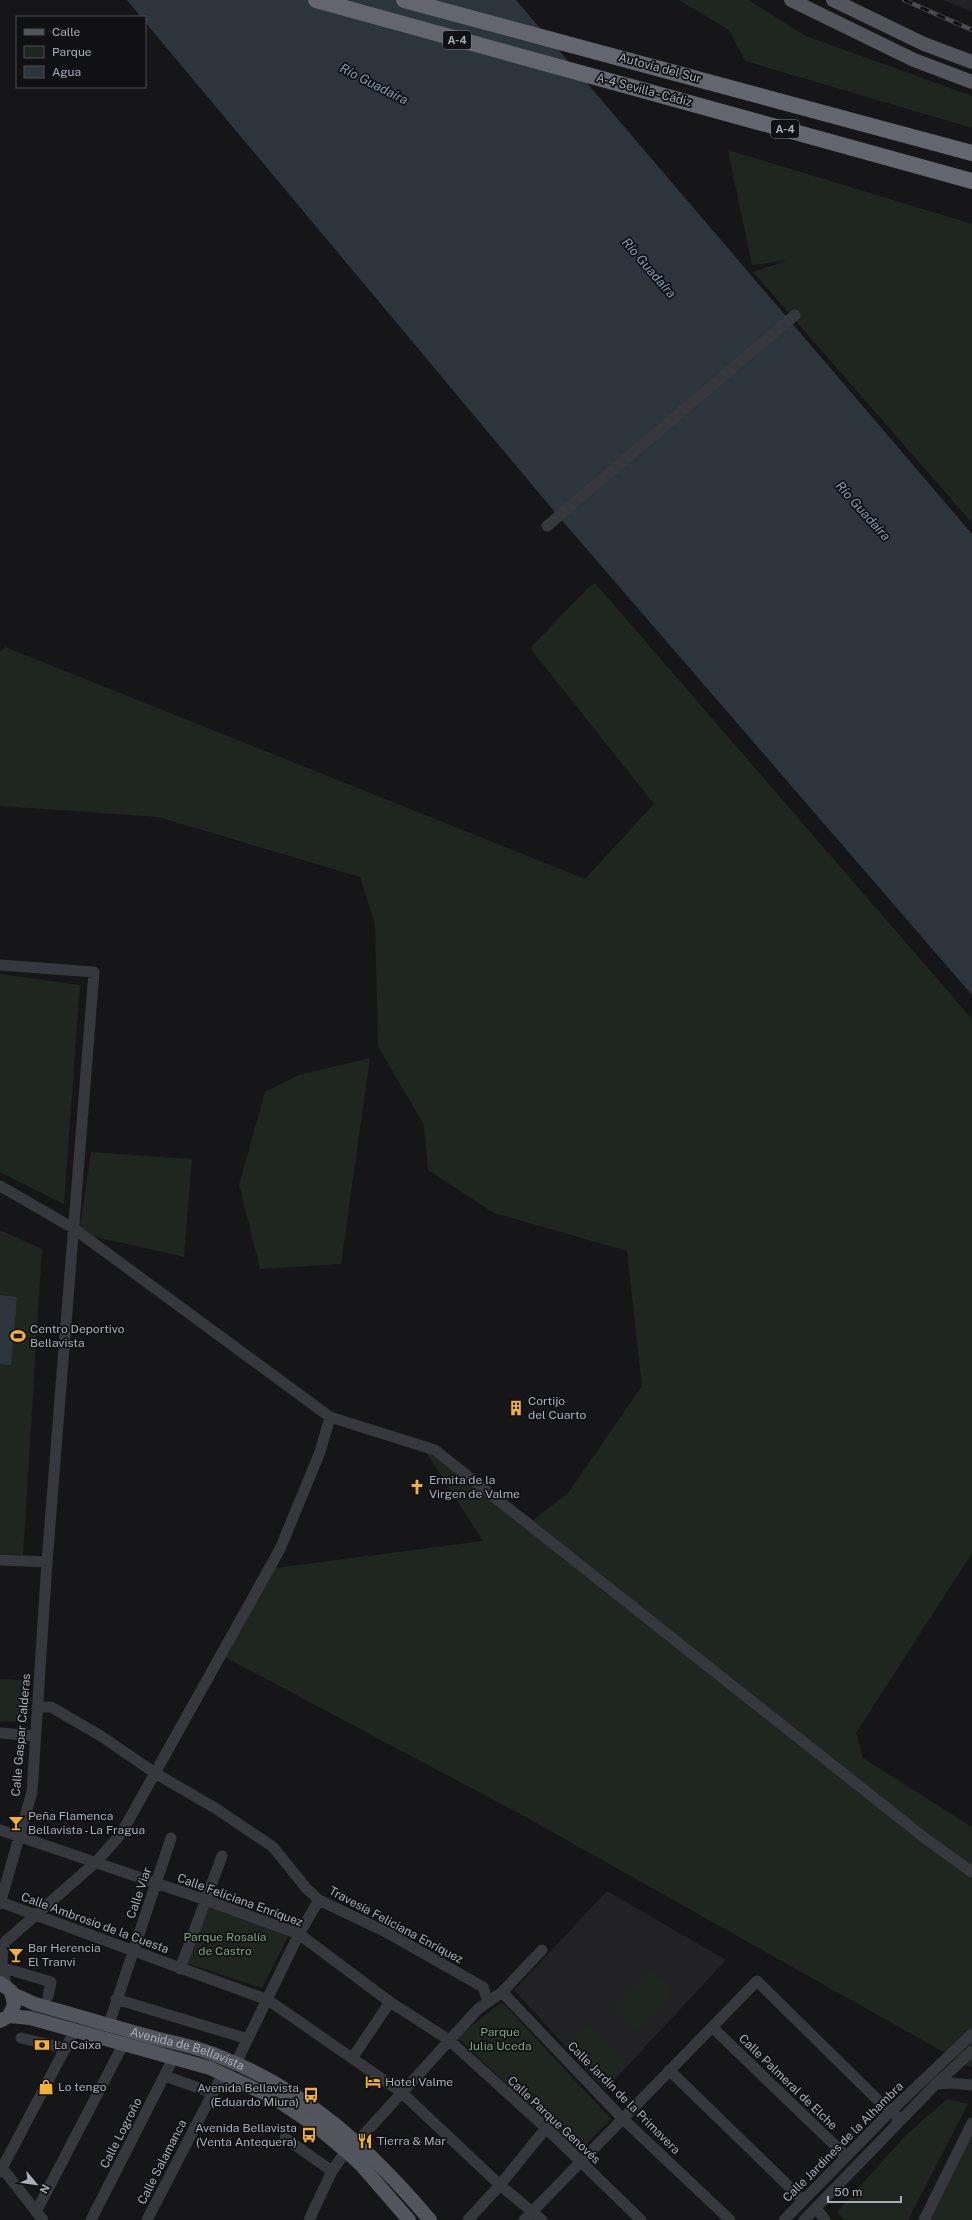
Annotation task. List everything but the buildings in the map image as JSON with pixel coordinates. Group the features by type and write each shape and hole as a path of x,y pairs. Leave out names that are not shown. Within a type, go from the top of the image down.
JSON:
{"highway":[{"name":"A-4 Sevilla - Cádiz","path":"316,0 972,181"},
{"name":"Autovía del Sur","path":"404,0 579,48 740,89 972,153"}],"main road":[{"path":"791,0 914,60 972,82"},
{"path":"833,0 924,44 972,62"},
{"path":"4,2018 14,2004 7,1988"},
{"name":"Avenida de Bellavista","path":"7,1988 35,2004 205,2051 236,2063 308,2102 357,2142 406,2191 430,2220"},
{"name":"Avenida de Bellavista","path":"4,2018 30,2018 174,2057 223,2073 274,2098 316,2126 346,2151 362,2166 410,2220"}],"street":[{"path":"547,526 792,317"},
{"name":"Calle Gaspar Calderas","path":"0,964 94,972 72,1228 43,1612 32,1792 0,1903"},
{"path":"0,1186 72,1228 330,1417 435,1450 926,1839 972,1872"},
{"path":"7,1988 1,1967 1,1953 5,1942 37,1916 96,1862 121,1834 280,1549 320,1452 330,1417"},
{"path":"0,1560 47,1562"},
{"name":"Travesía Feliciana Enríquez","path":"37,1707 51,1707 101,1736 155,1774 215,1808 273,1847 306,1888 319,1900 386,1932 483,1987 488,2002"},
{"path":"0,1733 35,1736"},
{"name":"Calle Feliciana Enríquez","path":"0,1830 206,1900 299,1934 390,2002 449,2040"},
{"name":"Calle Viar","path":"109,2024 116,1999 171,1838"},
{"path":"180,1969 222,1856"},
{"path":"236,2063 299,1934 319,1900"},
{"name":"Calle Ambrosio de la Cuesta","path":"0,1903 268,2000 353,2057 401,2092 500,2185 542,2220"},
{"path":"357,2142 478,2009 502,1992 542,1950"},
{"path":"1,1967 51,1982 48,1996"},
{"path":"524,2220 757,1981 890,2112 898,2117 896,2125"},
{"name":"Calle Jardín de la Primavera","path":"502,1992 622,2118 730,2220"},
{"path":"116,1999 248,2039"},
{"path":"353,2057 390,2002"},
{"name":"Calle Palmeral de Elche","path":"712,2027 846,2156"},
{"path":"75,2030 2,2166 40,2216 124,2043"},
{"name":"Calle Jardines de la Alhambra","path":"784,2220 920,2082 972,2034"},
{"path":"21,2038 65,2048"},
{"name":"Calle Parque Genovés","path":"449,2040 546,2128 641,2220"},
{"name":"Calle Jardines de la Alhambra","path":"804,2220 936,2084 972,2051"},
{"name":"Calle Logroño","path":"91,2220 174,2057"},
{"path":"669,2070 803,2200"},
{"name":"Calle Salamanca","path":"147,2220 223,2073"},
{"path":"165,2076 213,2093"},
{"path":"936,2084 951,2083 972,2085"},
{"path":"924,2220 972,2123"},
{"path":"468,2220 500,2185 546,2128"},
{"path":"285,2138 332,2171"},
{"path":"309,2220 332,2171 346,2151"},
{"path":"816,2208 825,2220"}],"shaded area":[{"path":"943,0 972,0 972,12"},
{"path":"607,1891 726,1960 605,2090 514,1990"}],"green space":[{"path":"679,0 748,0 806,36 972,96 972,128 745,61 729,30"},
{"path":"728,150 972,224 972,523 753,272 789,260 752,265"},
{"path":"595,583 972,1019 972,1553 856,1733 863,1758 972,1827 972,2068 522,1815 221,1655 268,1569 483,1541 422,1446 528,1524 568,1493 642,1386 627,1251 494,1213 428,1170 424,1125 378,1046 375,925 360,877 158,817 0,806 0,652 5,647 585,879 654,804 530,648 588,588"},
{"path":"0,974 80,985 64,1204 0,1172"},
{"path":"370,1058 341,1264 260,1269 239,1185 265,1092 299,1075"},
{"path":"91,1152 192,1159 184,1257 79,1233"},
{"name":"Centro Deportivo Bellavista","path":"0,1230 42,1249 23,1555 0,1554"},
{"path":"0,1679 23,1680 20,1722 0,1721"},
{"name":"Parque Rosalía de Castro","path":"205,1904 289,1935 262,1988 186,1963"},
{"path":"650,1971 674,1993 636,2033 613,2010"},
{"name":"Parque Julia Uceda","path":"502,2002 611,2119 578,2152 457,2037"},
{"path":"589,2025 627,2062 608,2082 569,2045"},
{"path":"947,2099 968,2104 908,2220 845,2220 837,2212 906,2135"},
{"path":"972,2123 972,2220 924,2220"}],"water":[{"name":"Río Guadaíra","path":"127,0 516,0 972,534 972,995 559,517 146,23 146,16 140,16"},
{"path":"0,1295 17,1297 11,1365 0,1364"}],"railway":[{"path":"904,0 972,30"}],"place":[{"name":"Centro Deportivo Bellavista","path":"18,1336"},
{"name":"Cortijo del Cuarto","path":"516,1408"},
{"name":"Ermita de la Virgen de Valme","path":"417,1487"},
{"name":"Peña Flamenca Bellavista - La Fragua","path":"16,1823"},
{"name":"Bar Herencia El Tranvi","path":"16,1955"},
{"name":"La Caixa","path":"42,2045"},
{"name":"Hotel Valme","path":"373,2082"},
{"name":"Lo tengo","path":"46,2087"},
{"name":"Avenida Bellavista (Eduardo Miura)","path":"311,2095"},
{"name":"Avenida Bellavista (Venta Antequera)","path":"309,2135"},
{"name":"Tierra & Mar","path":"365,2141"}]}
